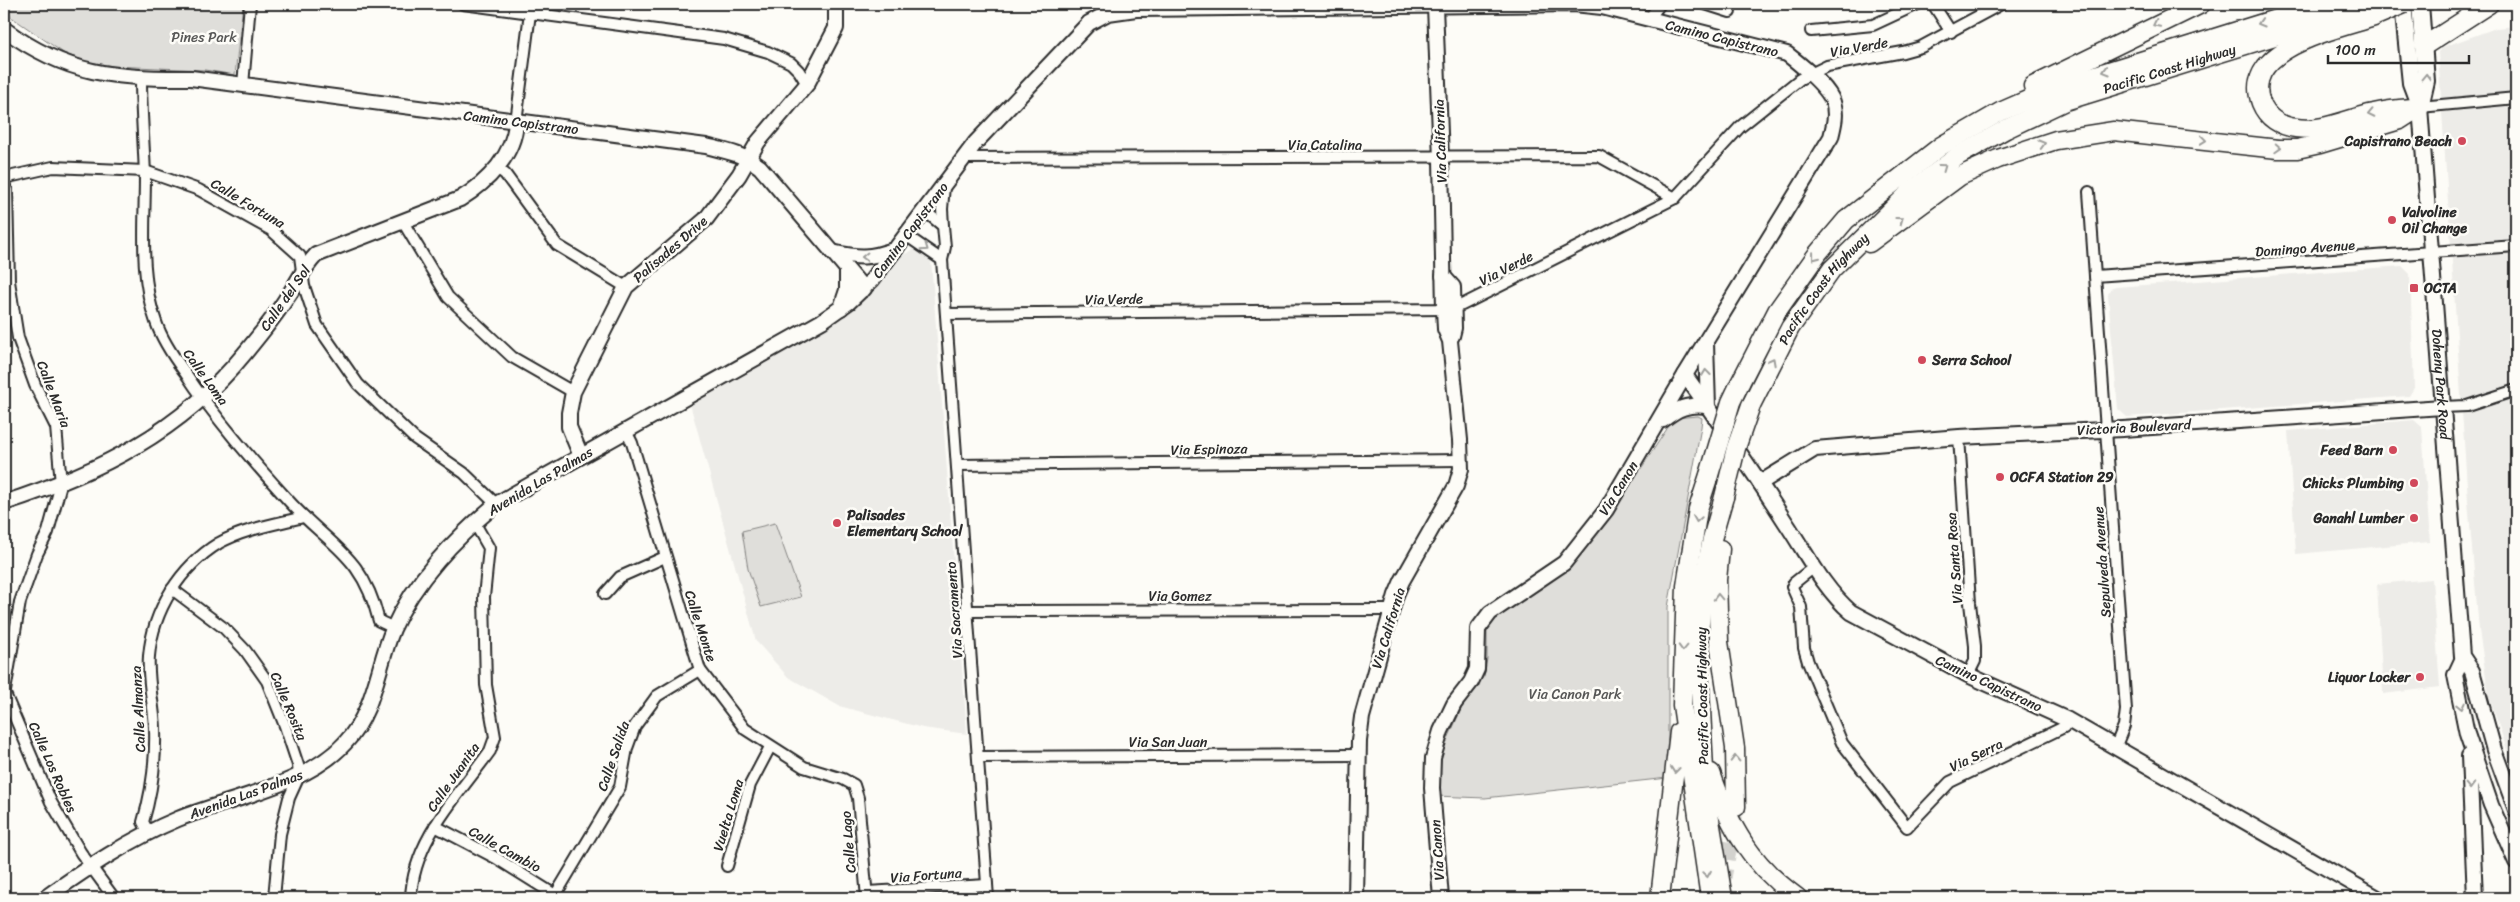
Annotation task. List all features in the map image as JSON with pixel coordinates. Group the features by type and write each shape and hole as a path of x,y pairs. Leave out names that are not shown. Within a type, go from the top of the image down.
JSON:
{"highway":[{"path":"1846,220 1887,181 1934,141 1977,114 2201,4"},
{"name":"Pacific Coast Highway","path":"1710,898 1682,704 1686,586 1698,509 1731,402 1777,311 1818,253 1846,220 1941,146 2014,105 2086,77 2324,4"},
{"path":"2403,4 2377,8 2278,53 2263,68 2258,80 2261,102 2266,113 2274,121 2297,128 2316,128 2374,113 2420,107"},
{"path":"2424,46 2489,4"},
{"name":"Pacific Coast Highway","path":"1724,898 1705,790 1698,648 1703,584 1712,539 1736,448 1751,406 1790,328 1832,270 1911,191 1958,156 2033,115 2065,101 2377,8"},
{"path":"1832,270 1960,176 1998,159 2049,142 2114,131 2278,149 2297,149 2400,120 2420,107"},
{"path":"1724,497 1717,580 1719,642 1734,748 1736,807"},
{"path":"1660,898 1682,704"},
{"path":"1703,748 1720,798 1740,839 1767,873 1798,898"}],"main road":[{"name":"Palisades Drive","path":"581,456 569,427 573,392 626,287 706,219 739,175 758,142 807,84 836,28 836,4"},
{"name":"Camino Capistrano","path":"4,29 48,57 75,68 103,75 141,78 192,78 706,146 734,152 748,158 760,167 864,289 907,236 976,142 1089,23 1108,13 1136,9 1574,4 1602,7 1787,54 1810,73"},
{"name":"Doheny Park Road","path":"2403,4 2411,83 2420,107 2462,660 2455,675 2468,738 2491,805 2516,862"},
{"name":"Doheny Park Road","path":"2420,4 2426,81 2420,107"},
{"name":"Via California","path":"1356,898 1358,755 1361,724 1391,610 1402,581 1456,486 1462,460 1450,341 1454,328 1449,308 1453,287 1443,276 1441,159 1434,6"},
{"name":"Via Canon","path":"1441,898 1432,788 1433,758 1441,731 1454,704 1471,682 1477,669 1478,629 1490,613 1564,563 1606,510 1706,340 1831,137 1836,119 1833,101 1810,73"},
{"name":"Calle del Sol","path":"4,502 61,484 132,450 169,425 203,398 245,354 288,298 302,270 316,256 460,199 474,191 497,168 515,132 516,122"},
{"path":"832,252 858,258 874,257 897,249"},
{"path":"841,308 847,290 847,270"},
{"name":"Avenida Las Palmas","path":"45,898 90,866 149,833 221,802 299,776 330,756 345,743 362,720 394,628 439,558 474,522 496,504 822,321 864,289"},
{"path":"1656,426 1677,408 1693,404 1708,406 1705,360 1706,340"},
{"name":"Camino Capistrano","path":"1685,375 1760,483 1814,567 1840,603 1851,612 1968,675 2068,720 2378,898"},
{"name":"Victoria Boulevard","path":"1760,483 1815,449 1959,437 2442,407"},
{"name":"Doheny Park Road","path":"2462,660 2472,671 2494,750 2516,810"},
{"path":"2468,738 2475,898"}],"street":[{"path":"243,85 250,4"},
{"path":"463,4 724,39 768,52 791,63 799,71 807,84"},
{"path":"1648,20 1660,4"},
{"path":"1705,4 1730,12"},
{"path":"1810,31 1873,25 1918,4"},
{"path":"1933,4 1951,32"},
{"name":"Via Verde","path":"946,314 1449,308 1495,289 1675,198 1740,127 1764,106 1810,73 1827,66 1903,52 1951,32 2001,4"},
{"name":"Calle del Sol","path":"516,122 530,14"},
{"name":"Calle Loma","path":"141,78 145,171 144,249 150,304 157,324 170,350 203,398 242,448 303,517 350,558 367,584 379,621 394,628"},
{"path":"2420,107 2516,98"},
{"name":"Via Catalina","path":"964,158 1441,159 1599,156 1675,198"},
{"name":"Calle Fortuna","path":"4,178 53,167 145,171 199,190 271,230 300,256 304,286 317,325 358,384 414,438 464,473 496,504"},
{"path":"497,168 505,174 557,245 626,287"},
{"name":"Calle Maria","path":"4,185 7,190 9,281 18,338 35,385 56,427 61,484 48,532 37,554 20,602 5,696"},
{"name":"Via Sacramento","path":"944,186 942,209 945,252 942,260 988,898"},
{"name":"Sepulveda Avenue","path":"2089,192 2126,710 2124,726 2115,748"},
{"path":"925,211 943,226"},
{"path":"403,222 448,297 512,357 573,392"},
{"path":"907,236 942,260"},
{"name":"Domingo Avenue","path":"2095,276 2516,246"},
{"name":"Victoria Boulevard","path":"2442,407 2467,406 2516,390"},
{"name":"Calle Monte","path":"626,431 632,443 700,670 745,729 770,747 804,767 843,779 854,785"},
{"name":"Via Santa Rosa","path":"1959,437 1970,603 1975,646 1975,661 1968,675"},
{"name":"Via Espinoza","path":"957,465 1462,460"},
{"name":"Calle Almanza","path":"149,833 143,822 152,778 155,736 149,655 156,623 172,589 186,570 220,543 260,528 303,517"},
{"name":"Calle Juanita","path":"411,898 414,873 420,852 435,826 490,751 495,737 486,685 484,597 489,548 474,522"},
{"path":"605,594 620,577 665,557"},
{"name":"Via Serra","path":"1814,567 1794,582 1792,587 1802,607 1804,648 1812,676 1845,747 1905,826 1910,826 1950,782 2064,727 2068,720"},
{"name":"Calle Rosita","path":"172,589 224,628 245,650 267,681 286,726 298,765 299,776"},
{"name":"Via Gomez","path":"968,611 1391,610"},
{"name":"Calle Salida","path":"558,896 620,787 628,748 635,726 657,696 700,670"},
{"name":"Calle Los Robles","path":"5,696 51,802 90,866 114,898"},
{"name":"Vuelta Loma","path":"727,866 750,785 770,747"},
{"name":"Via San Juan","path":"979,757 1358,755"},
{"path":"274,898 280,834 289,798 299,776"},
{"name":"Calle Lago","path":"854,785 858,798 867,895"},
{"name":"Calle Cambio","path":"435,826 558,896"},
{"name":"Via Fortuna","path":"867,895 987,885"}],"shaded area":[{"path":"2516,26 2516,776 2489,697 2479,630 2468,501 2438,52 2443,47 2496,28"},
{"name":"Palisades Elementary School","path":"915,249 931,261 967,734 923,728 839,706 788,677 756,641 690,404 818,329 863,298 893,260"},
{"path":"2402,266 2410,274 2414,388 2409,396 2127,417 2118,409 2108,295 2110,289 2116,287"},
{"path":"2414,420 2422,427 2430,542 2296,554 2288,431"},
{"path":"2432,579 2440,687 2383,694 2377,584"}],"green space":[{"name":"Pines Park","path":"4,4 243,4 235,75 205,70 113,66 88,62 65,54 4,12"},
{"name":"Via Canon Park","path":"1698,416 1702,418 1701,427 1668,607 1668,778 1485,798 1435,796 1435,757 1447,741 1463,705 1484,676 1487,659 1487,631 1492,620 1579,554 1603,527 1674,418"},
{"path":"775,523 801,597 761,607 748,569 742,531"}],"tunnel":[{"path":"1721,886 1734,815"}],"place":[{"name":"Capistrano Beach","path":"2462,141"},
{"name":"Valvoline Oil Change","path":"2392,220"},
{"name":"OCTA","path":"2414,288"},
{"name":"Serra School","path":"1922,360"},
{"name":"Feed Barn","path":"2393,450"},
{"name":"OCFA Station 29","path":"2000,477"},
{"name":"Chicks Plumbing","path":"2414,483"},
{"name":"Ganahl Lumber","path":"2414,518"},
{"name":"Palisades Elementary School","path":"837,523"},
{"name":"Liquor Locker","path":"2420,677"}]}
